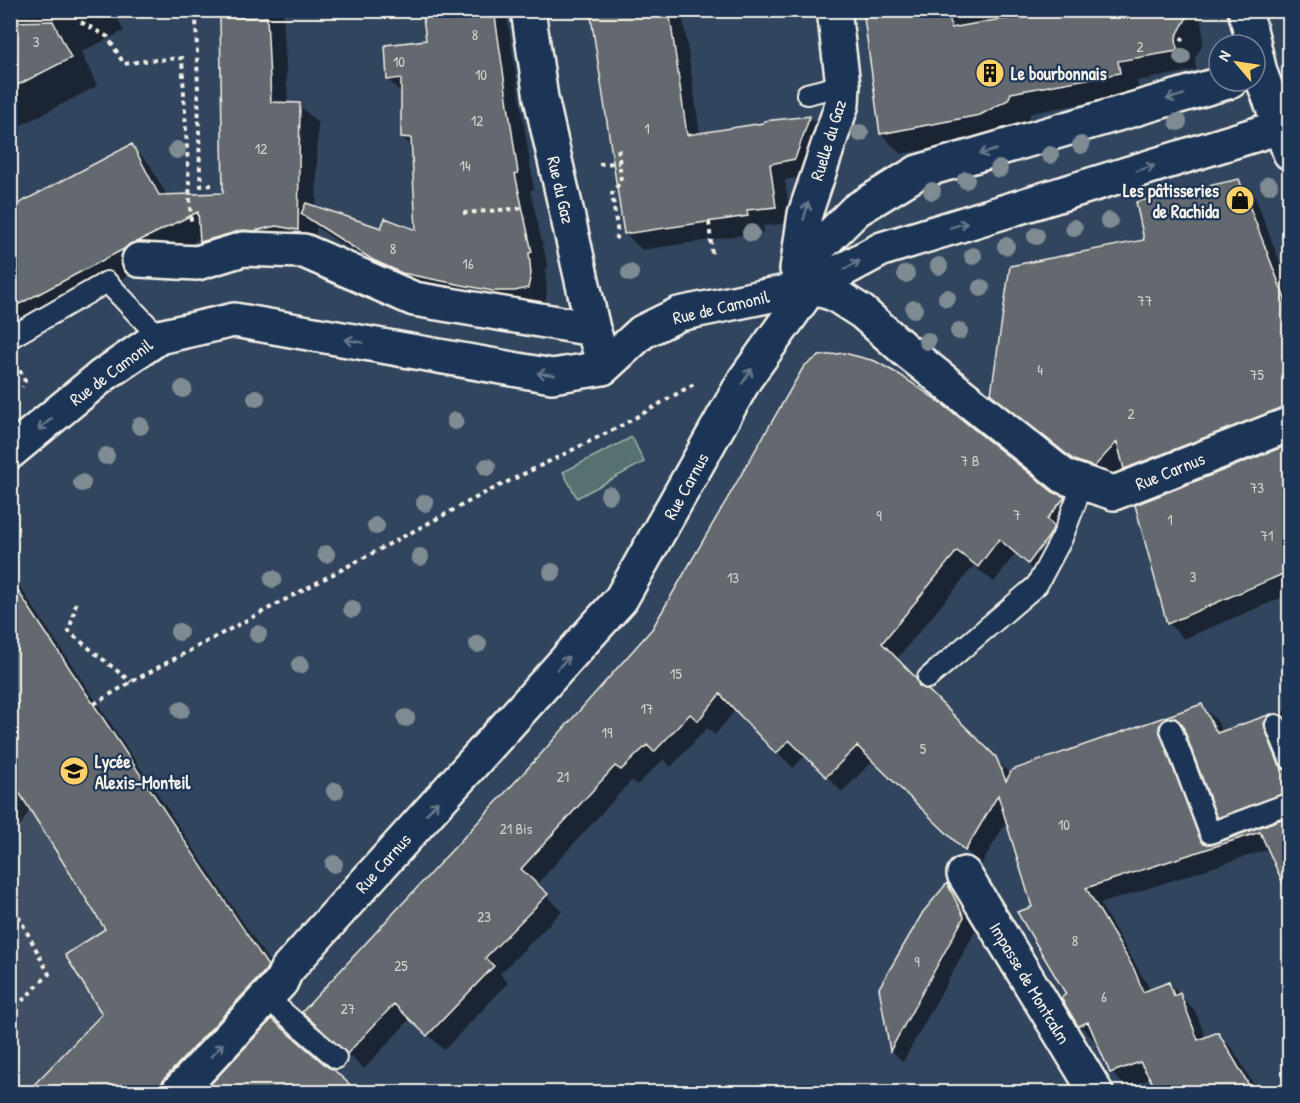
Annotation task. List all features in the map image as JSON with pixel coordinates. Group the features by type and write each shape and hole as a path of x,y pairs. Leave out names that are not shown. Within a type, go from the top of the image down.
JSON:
{"street":[{"name":"Rue du Gaz","path":"528,10 541,98 603,368"},
{"name":"Ruelle du Gaz","path":"804,278 805,214 842,104 843,85 834,10"},
{"path":"1245,10 1248,33"},
{"path":"804,278 856,210 918,172 1207,78"},
{"path":"804,278 882,249 1285,140 1264,93"},
{"path":"139,260 197,263 243,249 304,251 414,299 593,329"},
{"name":"Rue de Camonil","path":"10,452 102,376 159,336 234,320 552,376 603,368 642,332 679,314 804,278"},
{"name":"Rue Carnus","path":"178,1092 266,997 317,936 621,599 804,278 862,312 914,357 1065,477 1114,493 1290,424"},
{"name":"Impasse de Montcalm","path":"964,874 1096,1092"}],"lane":[{"path":"807,94 843,85"},
{"path":"13,336 107,282 159,336"},
{"path":"928,678 1037,585 1062,538 1083,483"},
{"path":"1276,724 1290,759"},
{"path":"1171,729 1210,833 1290,804"},
{"path":"266,997 336,1058"}],"path":[{"path":"206,10 196,15 200,172 201,186 212,185"},
{"path":"81,22 108,37 124,64 182,58 191,221"},
{"path":"1181,41 1185,36"},
{"path":"610,247 618,235 612,193 621,181 618,145"},
{"path":"599,164 619,163"},
{"path":"463,213 523,209"},
{"path":"709,222 712,254"},
{"path":"94,704 485,493 619,427 704,379"},
{"path":"76,603 69,632 131,682"},
{"path":"10,900 49,974 10,1013"}],"shaded area":[{"name":"Lycée Alexis-Monteil","path":"10,581 265,962 139,1092 11,1092"}],"green space":[{"path":"632,437 644,462 577,498 563,472"}],"building":[{"path":"422,10 494,10 518,173 515,174 532,252 529,253 531,274 528,288 515,291 492,291 402,273 373,260 301,214 306,203 381,228 385,218 416,230 411,138 401,137 401,78 387,80 385,45 426,40"},
{"path":"590,10 669,10 687,135 764,121 810,116 795,159 770,164 776,207 747,210 748,216 624,234"},
{"name":"Le bourbonnais","path":"863,10 949,10 951,28 1080,10 1191,10 1176,37 1177,51 1118,61 1120,73 1011,93 1008,100 980,115 880,134"},
{"path":"267,17 271,102 300,103 298,230 276,226 254,231 243,230 200,242 198,212 130,244 10,309 10,208 132,144 159,195 223,193 220,18"},
{"path":"53,21 71,58 10,89 10,22"},
{"path":"1239,179 1290,312 1290,406 1124,469 1117,442 1094,467 1074,460 991,394 1010,266 1144,240 1136,202"},
{"path":"844,353 875,361 900,375 941,403 1053,492 1065,497 1047,519 1054,526 1028,564 999,539 978,567 957,551 882,643 916,678 919,686 928,690 996,757 1006,781 1012,770 1202,704 1217,733 1271,714 1264,723 1265,729 1279,764 1283,769 1290,771 1290,791 1217,818 1182,724 1174,717 1166,718 1159,726 1203,843 1214,844 1290,816 1290,899 1260,832 1086,888 1134,969 1143,992 1169,982 1174,996 1180,993 1198,1040 1218,1032 1253,1092 1158,1092 1140,1062 1110,1073 1088,1022 1078,1026 1061,998 1066,994 1017,912 1032,907 998,795 965,851 857,746 826,777 789,740 776,754 720,694 698,721 690,714 654,752 647,745 621,770 615,766 521,869 548,894 485,958 494,966 427,1036 394,1004 347,1054 302,1012 540,755 652,629 804,366 819,356"},
{"path":"1290,444 1290,571 1167,624 1135,505"},
{"name":"Lycée Alexis-Monteil","path":"10,579 268,966 164,1079 160,1092 27,1092 102,1014 65,955 105,929 10,778"},
{"path":"947,883 964,917 890,1051 879,988 923,912"},
{"path":"272,1019 334,1070 358,1092 203,1092"}],"place":[{"name":"Le bourbonnais","path":"990,73"},
{"name":"Les pâtisseries de Rachida","path":"1240,200"},
{"name":"Lycée Alexis-Monteil","path":"74,771"}]}
